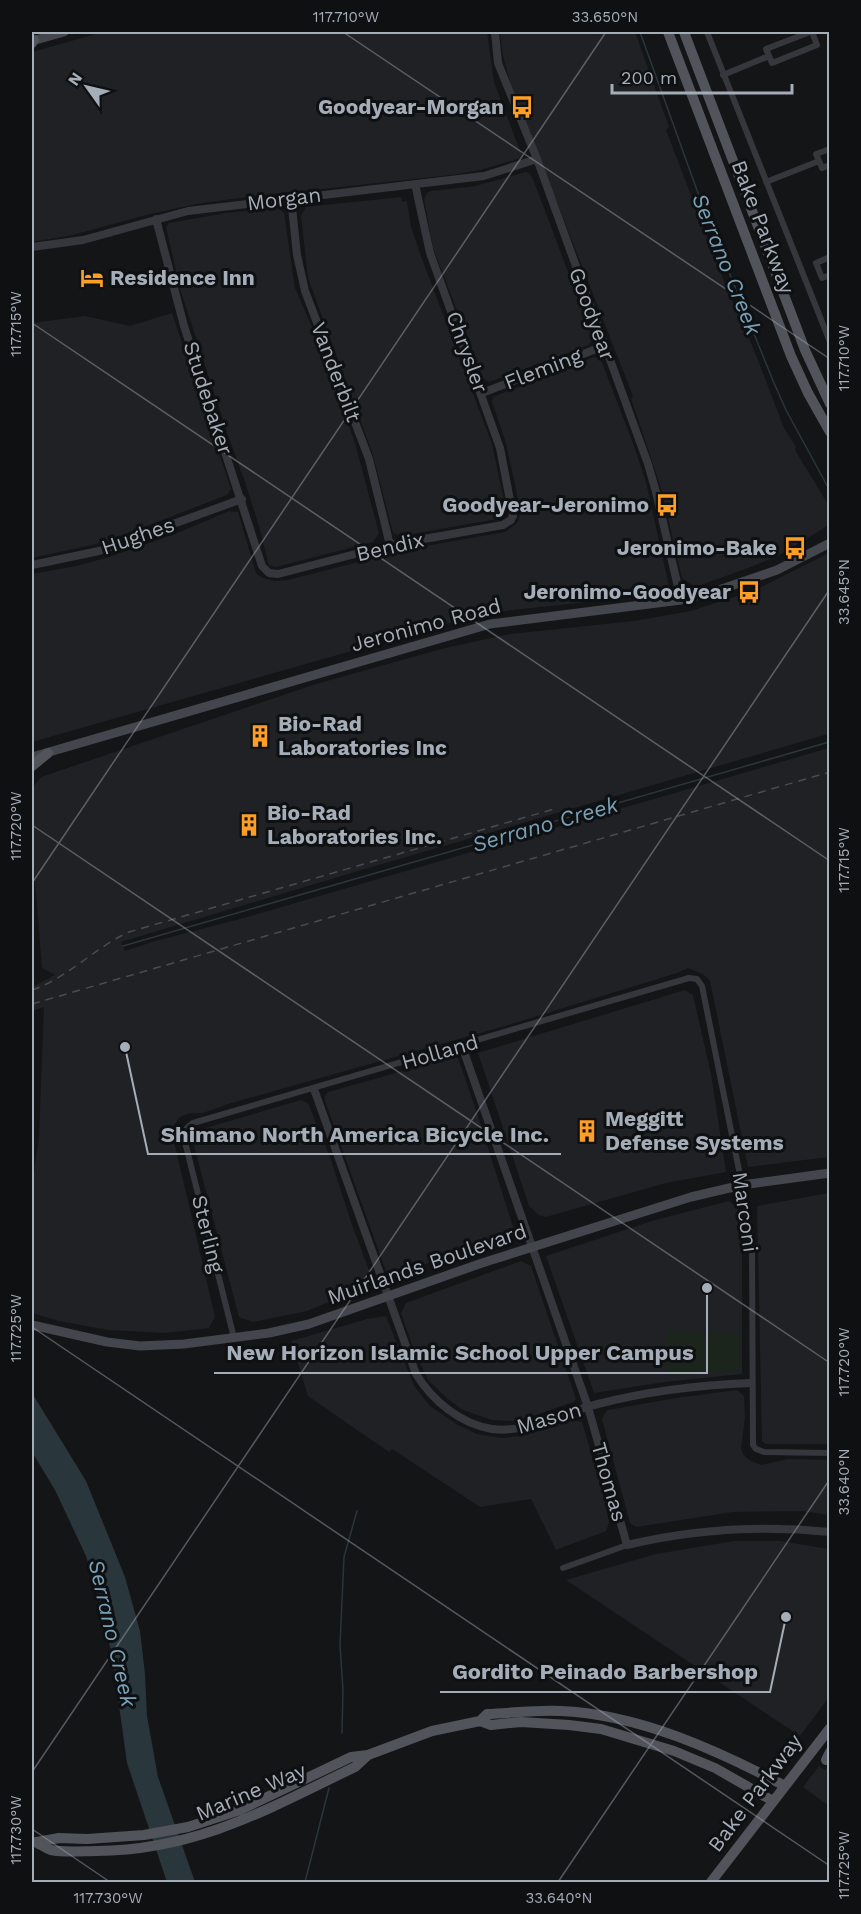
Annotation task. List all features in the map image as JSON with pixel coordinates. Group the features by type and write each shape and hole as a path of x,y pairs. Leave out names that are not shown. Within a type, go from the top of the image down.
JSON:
{"main road":[{"path":"32,41 64,32"},
{"name":"Bake Parkway","path":"668,32 791,356 830,432"},
{"name":"Bake Parkway","path":"684,32 805,350 830,404"},
{"name":"Jeronimo Road","path":"32,757 490,624 681,600 728,588 794,562 830,543"},
{"path":"32,766 48,753"},
{"name":"Muirlands Boulevard","path":"32,1325 107,1342 140,1346 234,1338 309,1324 532,1246 642,1211 742,1185 830,1173"},
{"name":"Marine Way","path":"480,1721 487,1714 551,1711 608,1718 704,1746 731,1757 785,1786"},
{"name":"Marine Way","path":"34,1841 144,1835 188,1827 240,1810 351,1757 368,1755 432,1731 480,1721 491,1725 521,1722 552,1723 601,1730 674,1751 715,1768 773,1801"},
{"name":"Bake Parkway","path":"711,1882 830,1728"}],"street":[{"name":"Goodyear","path":"495,32 498,63 537,159 652,479 681,600"},
{"path":"706,32 830,342"},
{"path":"811,32 817,45 772,63 769,56 766,49 811,32"},
{"path":"723,75 769,56"},
{"path":"830,149 816,154 822,168 830,165"},
{"name":"Morgan","path":"32,247 83,240 188,211 484,177 537,159"},
{"path":"766,182 819,161"},
{"name":"Chrysler","path":"415,184 430,253 500,448 514,511 511,520"},
{"name":"Vanderbilt","path":"291,198 297,255 305,291 369,459 390,545"},
{"name":"Studebaker","path":"156,219 184,326 262,566 269,573"},
{"path":"830,257 816,263 822,278 830,275"},
{"path":"804,277 819,270"},
{"name":"Fleming","path":"482,393 604,346"},
{"name":"Hughes","path":"32,565 99,551 242,499"},
{"name":"Bendix","path":"269,573 278,574 390,545 503,525 511,520"},
{"name":"Holland","path":"185,1130 193,1123 689,978 698,979"},
{"name":"Marconi","path":"698,979 702,986 752,1245 752,1440 756,1449 764,1452 830,1454"},
{"name":"Thomas","path":"462,1046 588,1407 627,1545"},
{"name":"Mason","path":"314,1089 410,1359 425,1388 447,1408 481,1426 511,1430 643,1393 697,1386 752,1383"},
{"name":"Sterling","path":"185,1130 184,1138 234,1338"},
{"path":"563,1568 627,1545 679,1534 748,1528 830,1532"}],"shaded area":[{"path":"103,32 487,32 494,82 522,156 480,170 452,175 196,204 73,235 32,242 32,52"},
{"path":"500,32 635,32 669,127 666,130 727,289 754,350 784,428 829,506 829,525 779,555 695,587 682,578 661,488 631,398 633,396 511,85 503,56"},
{"path":"526,172 533,179 593,338 589,345 489,382 483,378 433,248 424,199 431,191 475,186"},
{"path":"401,197 402,202 407,201 411,227 422,259 492,444 506,510 502,518 401,536 393,533 373,455 308,278 301,216 306,207"},
{"path":"278,208 284,213 295,288 321,348 355,443 379,533 373,542 276,567 269,565 268,562 245,482 180,289 166,227 169,223 226,213"},
{"path":"172,313 231,489 227,495 105,542 32,558 32,323 85,316 130,326"},
{"path":"594,357 601,360 646,482 669,586 663,594 495,612 471,617 32,742 32,574 109,557 180,532 229,511 238,512 256,573 262,578 275,581 288,580 409,549 505,532 517,523 521,513 506,443 492,402 493,397"},
{"path":"829,553 829,739 828,734 121,942 125,951 829,748 829,1157 748,1167 710,981 703,974 688,968 505,1026 203,1113 190,1113 180,1117 175,1124 173,1137 215,1317 209,1328 165,1333 108,1330 59,1321 32,1313 32,1187 39,1136 44,1007 32,1011 32,987 55,975 42,968 33,857 34,786 41,777 316,684 445,648 510,634 634,621 691,611 755,590"},
{"path":"685,990 693,995 711,1074 726,1172 666,1183 546,1217 539,1215 529,1206 478,1053"},
{"path":"453,1057 458,1058 515,1233 388,1277 325,1096 328,1092"},
{"path":"301,1100 308,1103 330,1157 372,1278 370,1285 307,1311 253,1322 239,1317 192,1138 195,1131"},
{"path":"829,1193 829,1444 766,1444 762,1441 757,1206"},
{"path":"729,1201 738,1209 742,1241 742,1374 665,1382 594,1393 546,1256 655,1220"},
{"path":"521,1261 531,1266 576,1399 527,1418 512,1421 492,1420 463,1410 428,1380 415,1353 401,1313 406,1303"},
{"path":"386,1316 414,1386 430,1406 458,1425 477,1434 502,1438 521,1436 573,1420 582,1422 604,1497 609,1523 606,1531 556,1550 531,1499 480,1507 392,1449 389,1452 308,1396 291,1341 367,1319"},
{"path":"667,1332 739,1333 740,1370 668,1376"},
{"path":"737,1390 744,1396 745,1417 741,1449 743,1454 749,1460 761,1465 788,1459 829,1460 829,1515 802,1511 733,1512 636,1527 630,1523 602,1419 605,1413 608,1410 676,1398"},
{"path":"734,1541 780,1541 829,1549 829,1697 800,1736 566,1580 656,1554"},
{"path":"829,1763 829,1806 803,1787 819,1766 825,1770"}],"water":[{"path":"32,1393 86,1481 125,1577 140,1631 147,1716 158,1777 195,1882 167,1882 127,1763 112,1655 96,1588 86,1556 55,1490 32,1452"}],"waterway":[{"name":"Serrano Creek","path":"640,32 707,218 774,383 830,491"},
{"name":"Serrano Creek","path":"123,946 829,742"},
{"path":"342,1733 343,1690 340,1645 344,1557 357,1511"},
{"path":"305,1882 329,1788"}],"railway":[{"path":"32,1004 830,772"},
{"path":"32,990 69,971 104,946 129,932 554,809"}],"place":[{"name":"Goodyear-Morgan","path":"522,107"},
{"name":"Residence Inn","path":"92,278"},
{"name":"Goodyear-Jeronimo","path":"667,505"},
{"name":"Jeronimo-Bake","path":"795,548"},
{"name":"Jeronimo-Goodyear","path":"749,592"},
{"name":"Bio-Rad Laboratories Inc","path":"260,736"},
{"name":"Bio-Rad Laboratories Inc.","path":"249,825"},
{"name":"Shimano North America Bicycle Inc.","path":"125,1047"},
{"name":"Meggitt Defense Systems","path":"587,1131"},
{"name":"New Horizon Islamic School Upper Campus","path":"707,1288"},
{"name":"Gordito Peinado Barbershop","path":"786,1617"}]}
